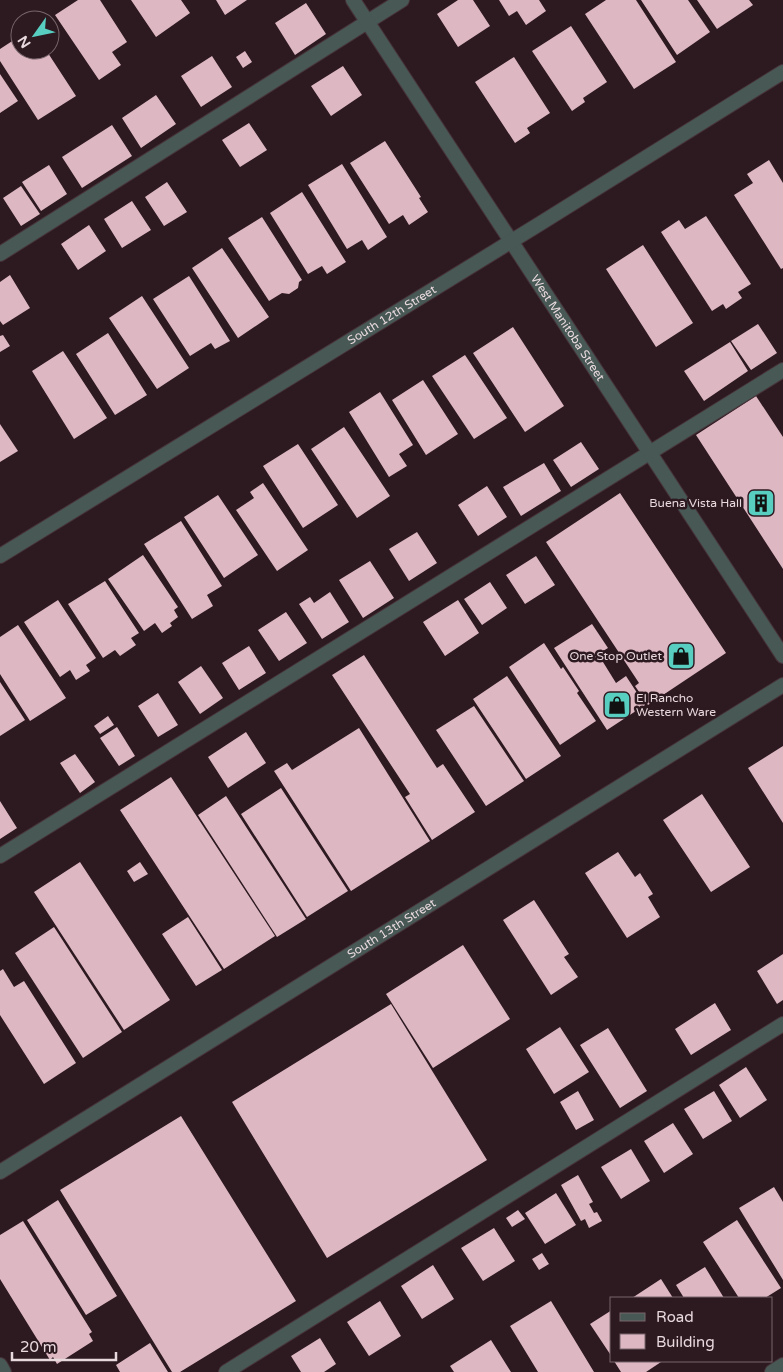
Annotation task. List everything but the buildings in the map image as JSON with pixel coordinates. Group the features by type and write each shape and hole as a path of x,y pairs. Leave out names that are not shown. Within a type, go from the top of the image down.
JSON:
{"street":[{"name":"West Manitoba Street","path":"353,0 512,240 648,453 783,656"},
{"path":"0,254 402,0"},
{"name":"South 12th Street","path":"0,556 783,72"},
{"path":"0,856 783,370"},
{"name":"South 13th Street","path":"0,1172 783,685"},
{"path":"226,1372 783,1024"},
{"path":"0,1365 4,1372"},
{"path":"772,1372 783,1365"}],"place":[{"name":"Buena Vista Hall","path":"761,503"},
{"name":"One Stop Outlet","path":"681,656"},
{"name":"El Rancho Western Ware","path":"617,705"}]}
